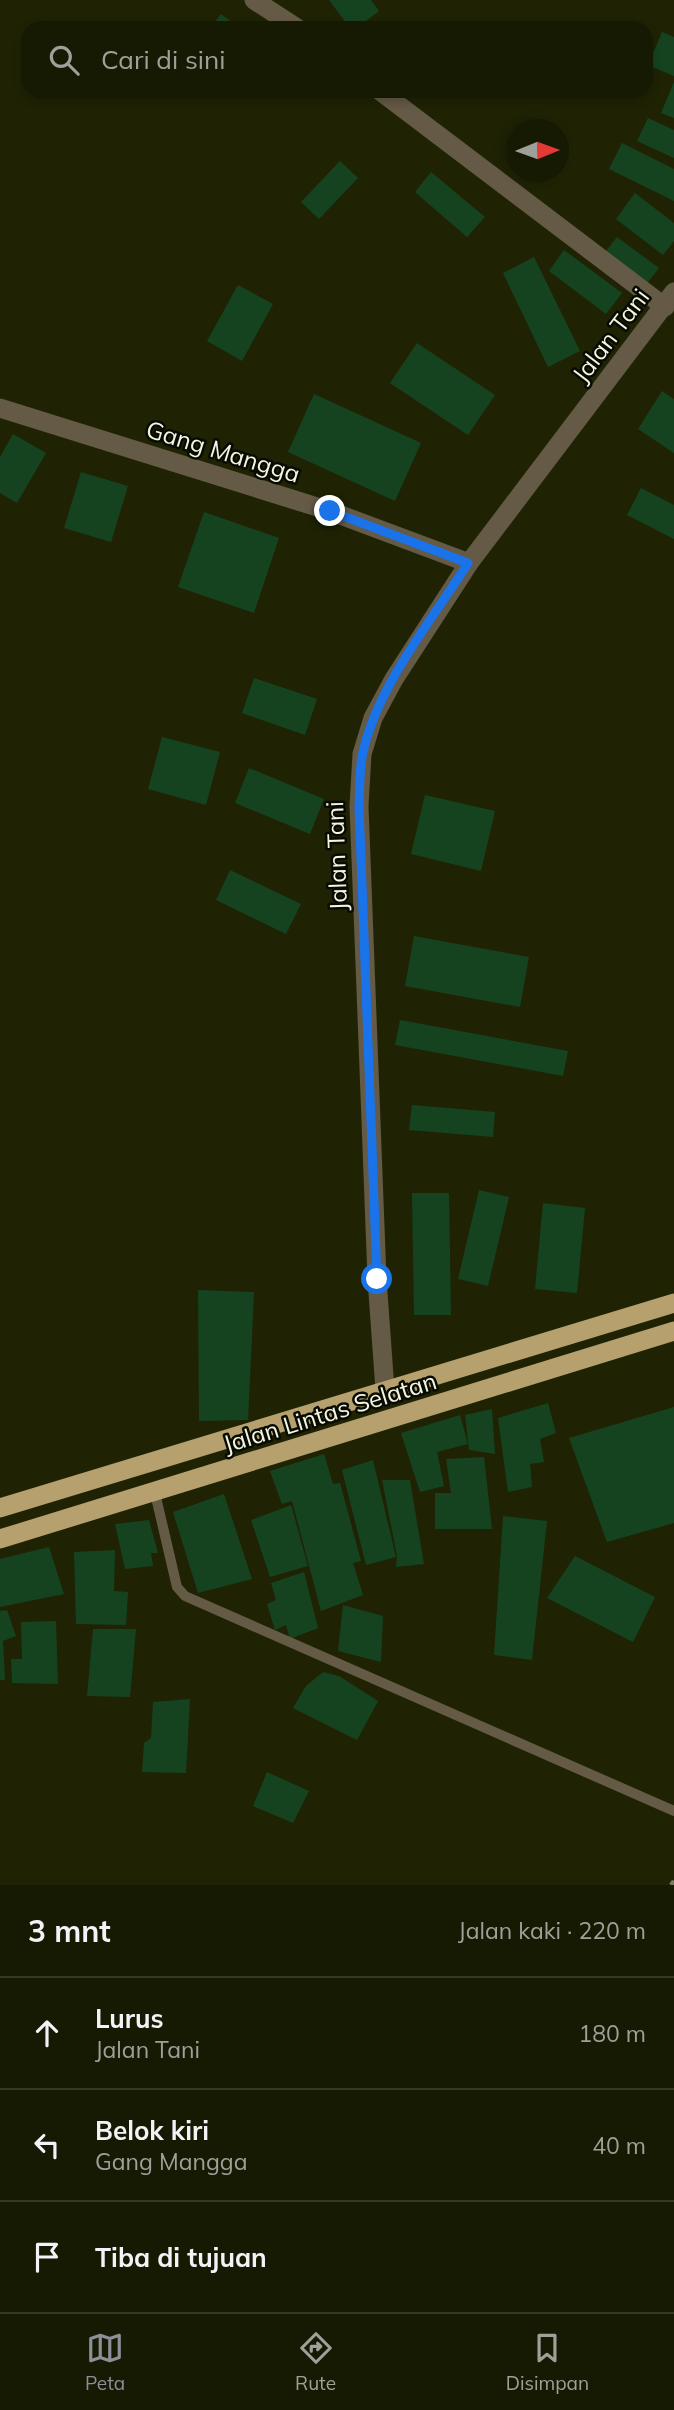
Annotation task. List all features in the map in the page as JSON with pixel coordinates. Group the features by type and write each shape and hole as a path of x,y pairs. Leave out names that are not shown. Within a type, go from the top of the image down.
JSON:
{"highway":[{"name":"Jalan Lintas Selatan","path":"0,1508 674,1303"},
{"name":"Jalan Lintas Selatan","path":"0,1539 674,1331"}],"street":[{"path":"254,0 286,21"},
{"path":"390,98 669,300"},
{"name":"Jalan Tani","path":"385,1390 377,1279 359,806 362,754 373,718 394,679 468,563 669,300"},
{"name":"Gang Mangga","path":"0,408 330,511 468,563"}],"lane":[{"path":"155,1493 177,1587 186,1596 674,1811"}],"building":[{"path":"329,0 371,0 379,11 366,21 345,21"},
{"path":"221,14 230,21 216,21"},
{"path":"662,32 674,37 674,76 653,67 653,53"},
{"path":"674,82 674,118 661,113"},
{"path":"648,118 674,130 674,158 637,141"},
{"path":"622,143 674,169 674,201 609,169"},
{"path":"340,161 358,178 319,219 301,202"},
{"path":"431,172 485,217 467,237 415,192"},
{"path":"635,193 674,223 674,241 663,255 616,219"},
{"path":"617,237 659,268 644,287 602,256"},
{"path":"564,250 622,293 606,314 549,271"},
{"path":"534,257 580,351 548,367 503,273"},
{"path":"238,285 273,304 242,361 207,341"},
{"path":"417,343 495,395 468,435 390,383"},
{"path":"662,391 674,399 674,453 638,429"},
{"path":"314,394 421,443 395,501 288,452"},
{"path":"13,434 46,453 17,503 0,493 0,457"},
{"path":"81,472 128,486 111,542 64,528"},
{"path":"641,488 674,505 674,539 627,515"},
{"path":"204,512 279,538 254,613 178,587"},
{"path":"254,678 317,699 305,735 242,713"},
{"path":"162,737 220,752 206,805 148,789"},
{"path":"249,768 324,799 310,834 235,803"},
{"path":"425,795 495,811 481,871 411,854"},
{"path":"230,870 301,904 286,934 216,900"},
{"path":"414,936 529,957 520,1007 405,986"},
{"path":"400,1020 568,1051 563,1076 395,1045"},
{"path":"412,1105 495,1112 493,1137 409,1130"},
{"path":"479,1190 509,1197 488,1286 458,1279"},
{"path":"412,1193 449,1193 451,1315 414,1315"},
{"path":"543,1203 585,1208 577,1293 535,1289"},
{"path":"198,1290 254,1292 248,1420 199,1421"},
{"path":"548,1403 556,1433 540,1439 544,1462 530,1464 532,1487 508,1492 498,1418"},
{"path":"674,1407 674,1523 607,1542 569,1438"},
{"path":"492,1409 495,1454 469,1450 465,1415"},
{"path":"460,1415 468,1444 437,1452 444,1486 420,1492 401,1433"},
{"path":"324,1454 333,1484 340,1483 361,1561 353,1563 363,1595 321,1611 292,1501 282,1504 270,1471"},
{"path":"484,1457 492,1529 435,1529 435,1493 451,1493 446,1459"},
{"path":"373,1460 396,1557 366,1565 342,1470"},
{"path":"382,1480 410,1480 424,1564 396,1567 397,1556"},
{"path":"224,1494 252,1579 198,1593 173,1512"},
{"path":"291,1505 308,1566 270,1577 251,1520"},
{"path":"503,1516 547,1521 532,1660 494,1655"},
{"path":"149,1520 158,1553 151,1553 153,1566 125,1569 115,1524"},
{"path":"49,1547 64,1594 0,1607 0,1559"},
{"path":"115,1550 114,1591 128,1592 126,1625 76,1624 74,1552"},
{"path":"575,1556 655,1597 633,1642 547,1598"},
{"path":"304,1572 318,1628 290,1639 286,1625 275,1630 267,1604 276,1600 271,1583"},
{"path":"343,1605 383,1616 381,1662 338,1651"},
{"path":"7,1610 16,1636 3,1641 5,1680 0,1680 0,1611"},
{"path":"56,1621 58,1684 12,1683 11,1659 22,1659 21,1622"},
{"path":"93,1629 136,1629 130,1697 87,1696"},
{"path":"323,1672 339,1676 378,1701 357,1740 293,1708 306,1686"},
{"path":"190,1699 186,1773 142,1772 144,1743 151,1738 153,1702"},
{"path":"267,1772 309,1791 293,1823 253,1806"}],"route":[{"path":"330,511 468,563 394,679 373,718 362,754 359,806 377,1279"}]}
